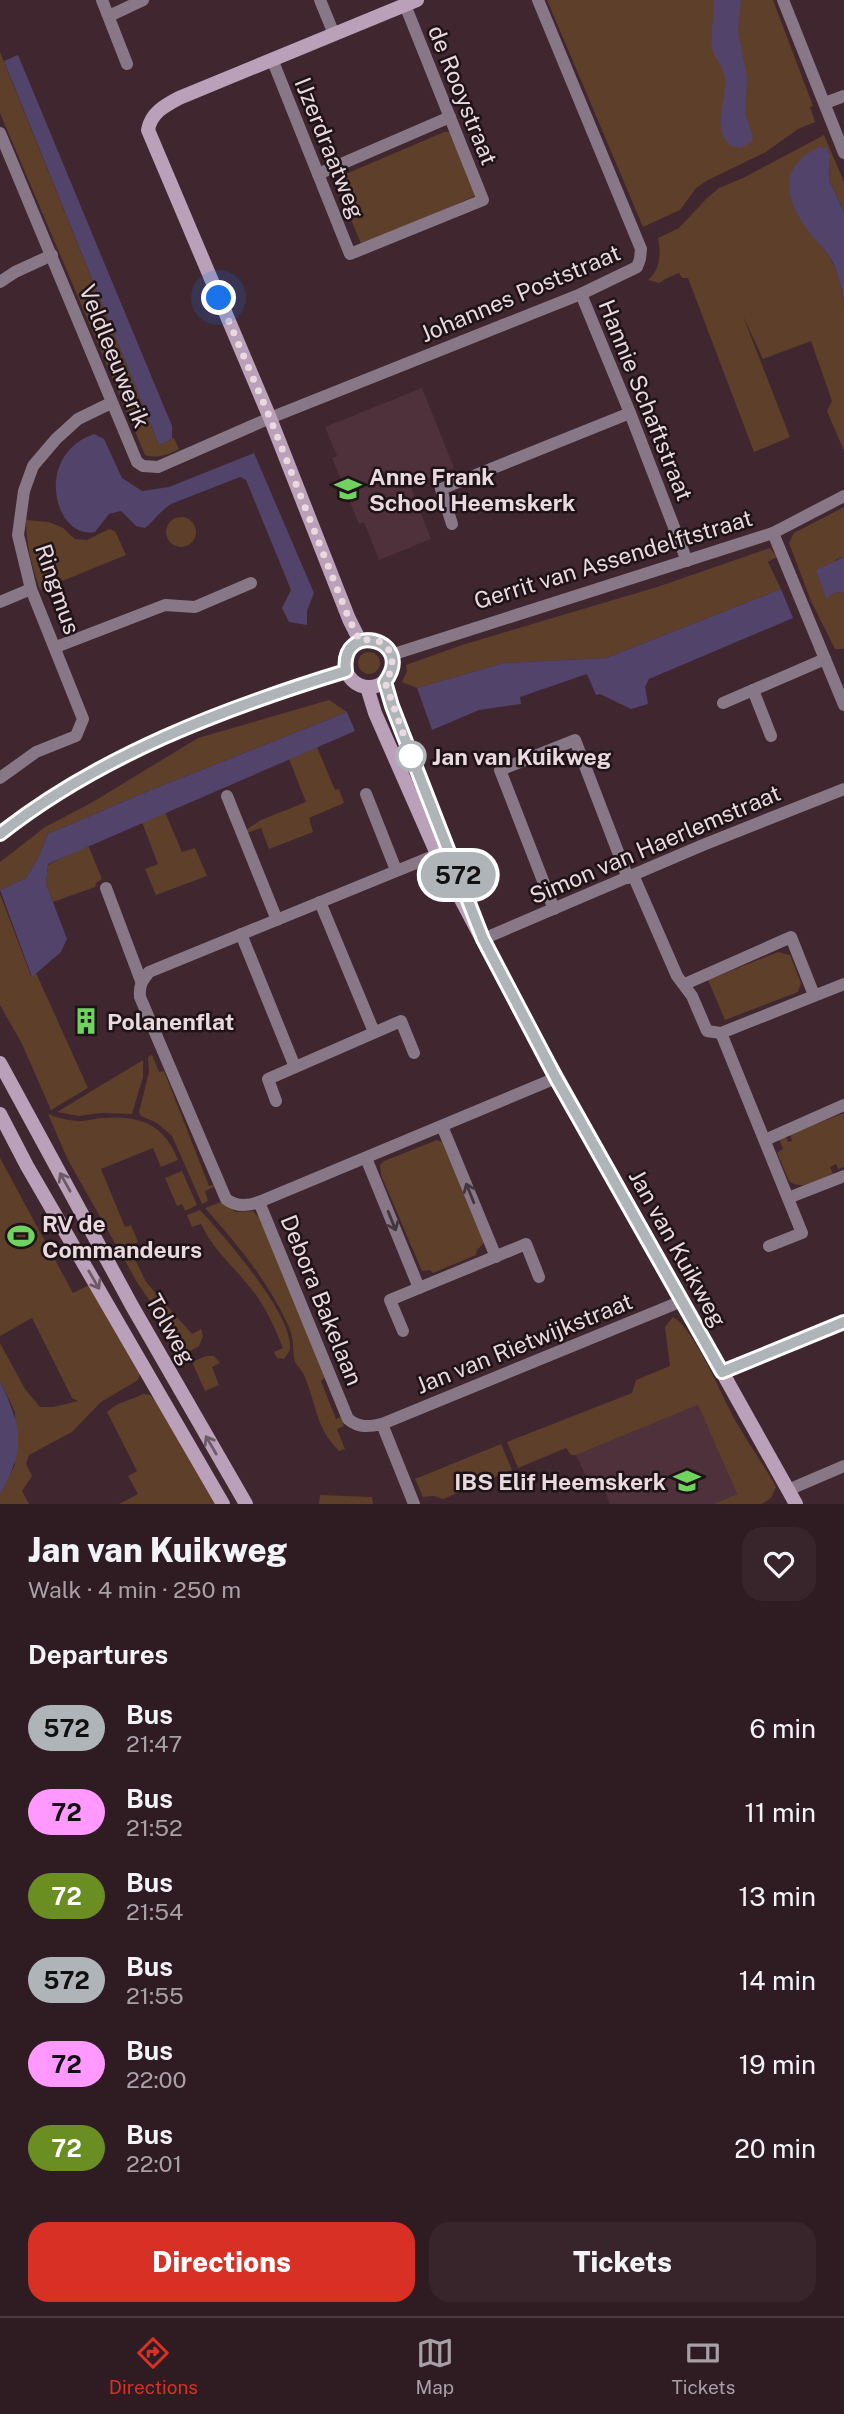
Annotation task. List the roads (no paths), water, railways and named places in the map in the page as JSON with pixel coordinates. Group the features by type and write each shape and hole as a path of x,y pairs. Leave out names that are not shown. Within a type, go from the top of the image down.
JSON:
{"street":[{"path":"102,0 127,64"},
{"path":"109,16 143,0"},
{"path":"320,0 334,34"},
{"name":"Johannes Poststraat","path":"270,418 580,295 636,267 641,249 538,0"},
{"path":"783,0 844,153"},
{"path":"360,641 270,418 148,130 150,120 172,102 411,3"},
{"name":"de Rooystraat","path":"350,254 482,200 411,3"},
{"name":"IJzerdraatweg","path":"272,59 350,254"},
{"path":"825,103 844,96"},
{"path":"318,174 450,117"},
{"name":"Veldleeuwerik","path":"0,133 3,147 52,255 136,462 150,468 270,418"},
{"path":"0,282 52,255"},
{"name":"Hannie Schaftstraat","path":"580,295 630,413 687,562"},
{"name":"Ringmus","path":"0,778 36,752 76,736 83,719 32,589 18,535 24,491 33,466 78,419 111,403"},
{"path":"452,524 442,489 630,413"},
{"name":"Gerrit van Assendelftstraat","path":"391,654 773,533 844,496"},
{"path":"773,533 844,705"},
{"path":"56,647 165,604 195,607 251,583"},
{"path":"0,602 32,589"},
{"path":"360,641 378,641 391,654 391,674 385,682 376,686 367,687 352,681 346,671 347,653 360,641"},
{"path":"723,703 825,659"},
{"path":"0,834 32,809 93,773 144,748 240,706 346,671"},
{"name":"Jan van Kuikweg","path":"385,682 442,852"},
{"name":"Jan van Kuikweg","path":"367,687 375,713 483,939 556,1078 792,1500"},
{"path":"753,690 771,736"},
{"path":"554,909 500,770 575,740 630,876 677,976 685,984 707,1031 721,1034 844,984"},
{"name":"Simon van Haerlemstraat","path":"483,939 844,789"},
{"path":"366,794 396,870"},
{"path":"227,796 277,920"},
{"path":"106,888 141,981 149,972 442,852"},
{"path":"320,902 374,1032"},
{"path":"241,934 295,1067"},
{"path":"685,984 791,937 814,995"},
{"name":"Debora Bakelaan","path":"141,981 141,997 226,1199 238,1205 259,1202 348,1419 363,1427 382,1424"},
{"path":"276,1101 268,1079 401,1021 414,1053"},
{"path":"721,1034 802,1233 769,1246"},
{"name":"Tolweg","path":"0,1063 132,1306 246,1504"},
{"path":"259,1202 556,1078"},
{"path":"765,1140 844,1105"},
{"name":"Tolweg","path":"0,1114 27,1166 223,1504"},
{"path":"442,1126 496,1257"},
{"path":"366,1158 419,1288"},
{"path":"788,1198 844,1176"},
{"path":"404,1331 390,1300 526,1244 539,1277"},
{"name":"Jan van Rietwijkstraat","path":"382,1424 682,1301"},
{"path":"722,1372 844,1322"},
{"path":"382,1424 414,1504"},
{"path":"792,1500 844,1466"}],"place":[{"name":"Anne Frank School Heemskerk","path":"348,489"},
{"name":"Jan van Kuikweg","path":"411,756"},
{"name":"Polanenflat","path":"86,1021"},
{"name":"RV de Commandeurs","path":"21,1236"},
{"name":"IBS Elif Heemskerk","path":"687,1481"}]}
